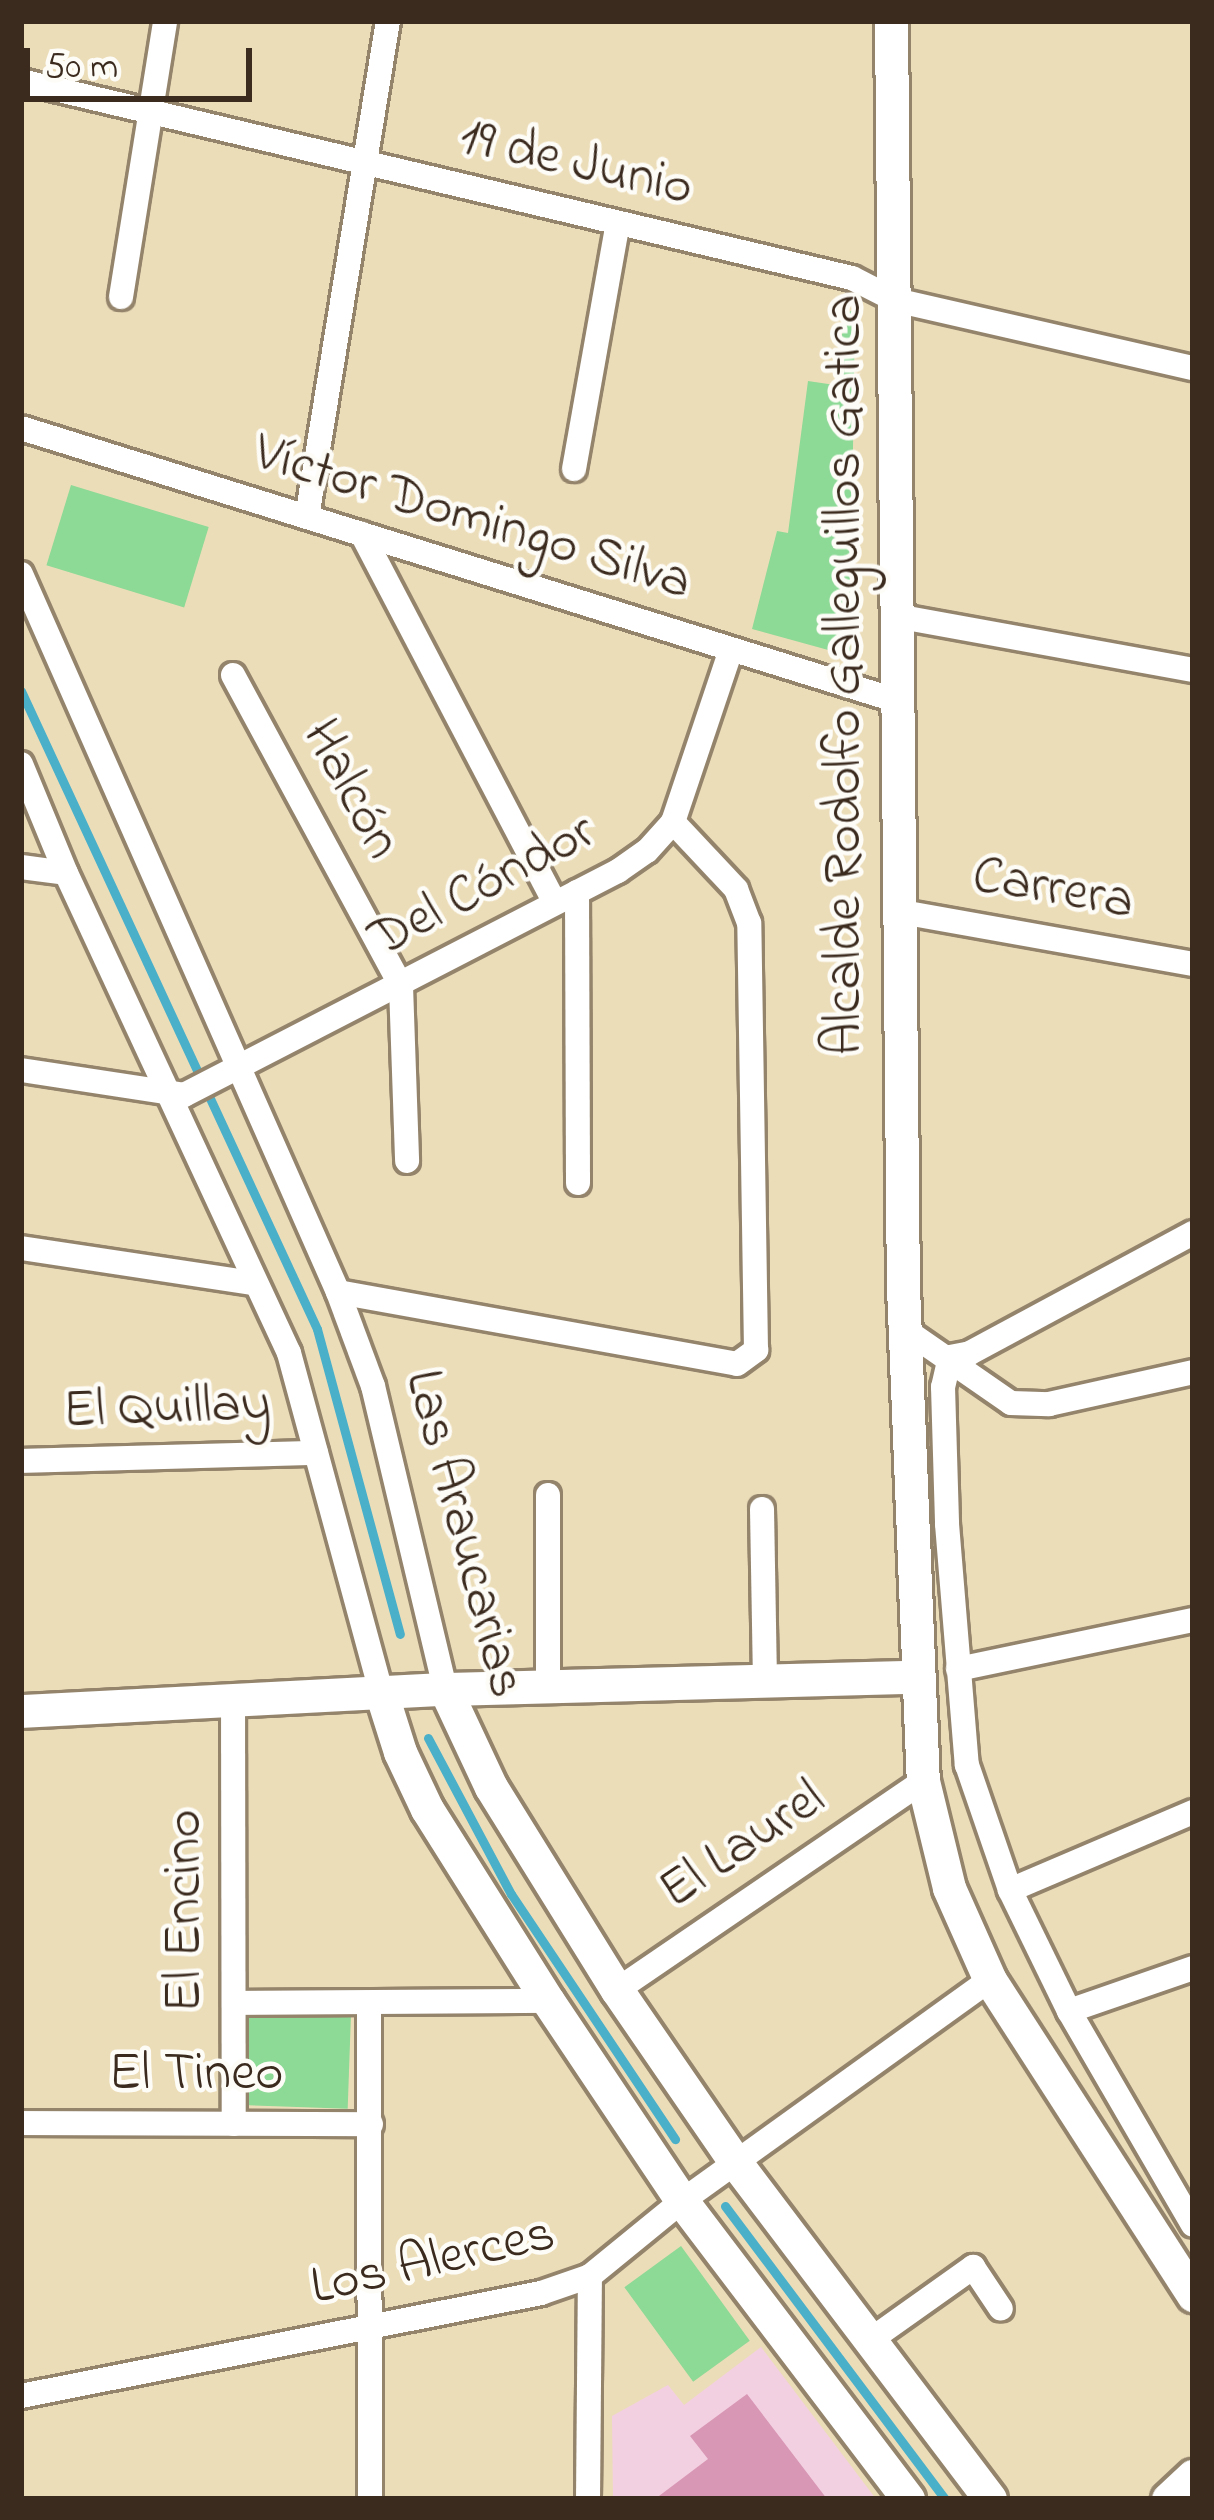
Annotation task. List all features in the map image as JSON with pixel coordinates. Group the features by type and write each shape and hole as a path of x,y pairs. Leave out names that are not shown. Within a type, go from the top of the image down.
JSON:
{"street":[{"path":"121,297 165,21"},
{"path":"307,517 388,21"},
{"name":"Alcalde Rodolfo Galleguillos Gatica","path":"891,21 896,911 904,1328 923,1781 949,1888 990,1980 1193,2295"},
{"name":"19 de Junio","path":"21,81 852,278 895,300 1193,368"},
{"path":"574,469 618,223"},
{"name":"Víctor Domingo Silva","path":"21,428 895,700"},
{"path":"362,534 566,898 578,1183"},
{"name":"Las Araucarias","path":"21,574 231,1072 338,1292 373,1386 445,1689 491,1787 617,1990 736,2163 990,2499"},
{"path":"896,616 1193,670"},
{"name":"Del Cóndor","path":"174,1091 231,1072 401,986 647,851 673,822 731,650"},
{"name":"Halcón","path":"233,675 401,986 407,1161"},
{"path":"21,764 66,873 174,1091 253,1283 289,1353 381,1692 400,1752 427,1809 682,2201 908,2499"},
{"path":"338,1292 737,1364 749,1360 759,1330 749,923 736,889 673,822"},
{"path":"21,867 66,873"},
{"name":"Carrera","path":"896,911 1193,964"},
{"path":"21,1070 174,1091"},
{"path":"950,1357 970,1353 1193,1233"},
{"path":"21,1248 253,1283"},
{"path":"904,1328 1011,1403 1049,1405 1193,1372"},
{"path":"950,1357 944,1410 967,1765 1010,1890 1069,2011 1193,2225"},
{"name":"El Quillay","path":"21,1461 316,1453"},
{"path":"548,1495 548,1686"},
{"path":"762,1509 765,1679"},
{"path":"958,1669 1193,1620"},
{"path":"21,1712 445,1689 916,1677"},
{"name":"El Encino","path":"233,1698 234,2124"},
{"name":"El Laurel","path":"617,1990 923,1781"},
{"path":"1010,1890 1193,1811"},
{"path":"1069,2011 1193,1968"},
{"name":"Los Alerces","path":"21,2396 541,2293 590,2276 682,2201 990,1980"},
{"name":"El Tineo","path":"236,2003 369,2006 548,2000"},
{"path":"369,2006 370,2499"},
{"name":"El Tineo","path":"21,2122 370,2124"},
{"path":"869,2342 973,2267 1000,2309"},
{"path":"588,2499 590,2276"},
{"path":"1168,2499 1193,2476"}],"shaded area":[{"path":"761,2347 876,2499 613,2499 612,2416 668,2385 684,2405"}],"green space":[{"path":"855,310 850,656 752,629 777,531 788,533 808,381 835,385 845,313"},
{"path":"71,485 209,527 184,607 46,565"},
{"path":"244,2012 351,2016 348,2109 241,2105"},
{"path":"681,2246 750,2341 693,2382 624,2287"}],"building":[{"path":"747,2394 827,2499 655,2499 708,2459 690,2436"}],"waterway":[{"path":"21,691 317,1329 400,1634"},
{"path":"428,1738 511,1894 675,2139"},
{"path":"725,2206 945,2499"}]}
